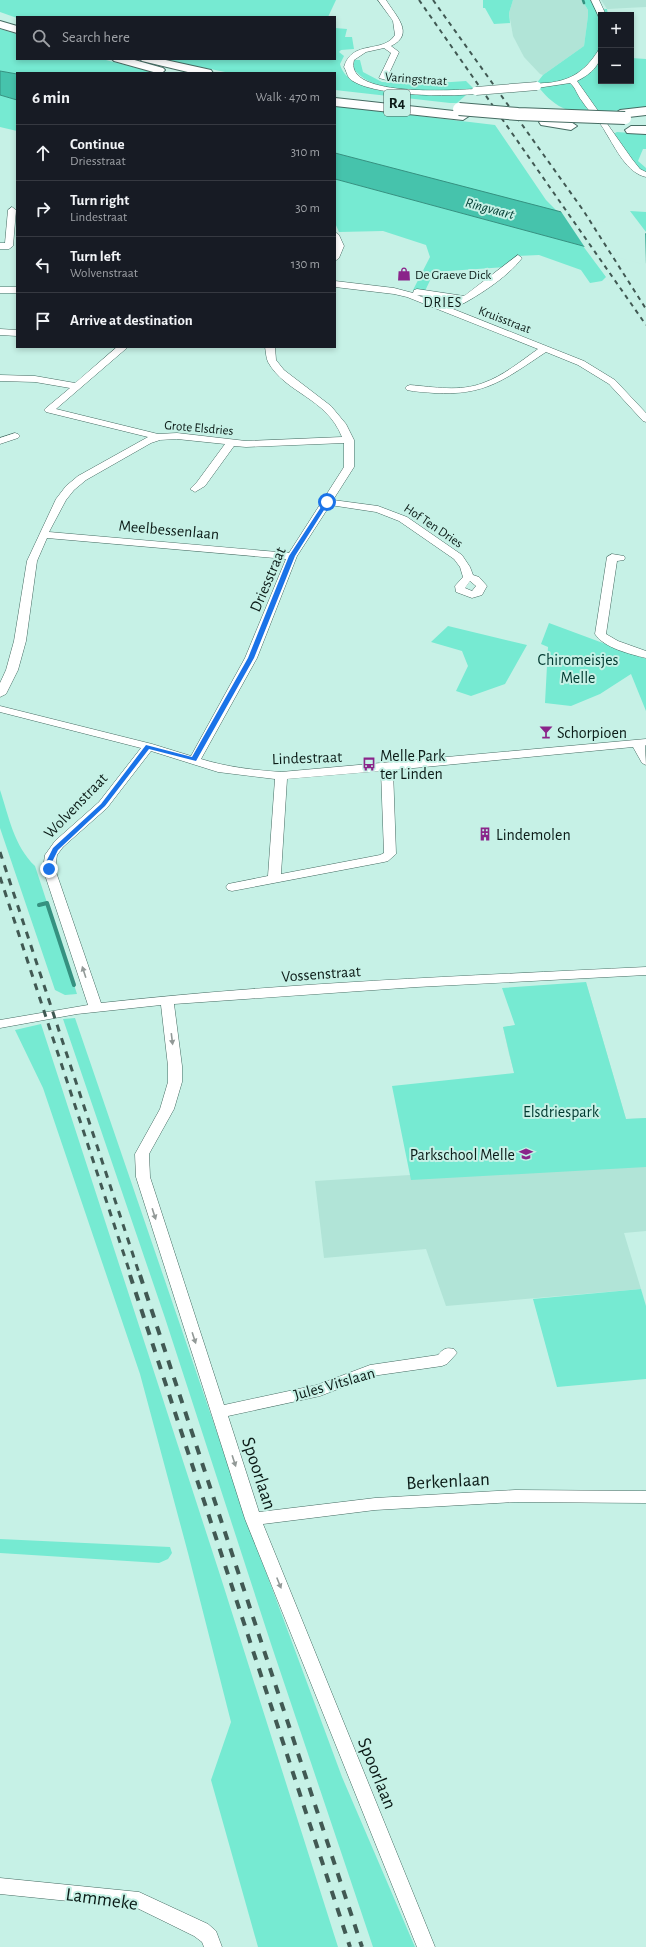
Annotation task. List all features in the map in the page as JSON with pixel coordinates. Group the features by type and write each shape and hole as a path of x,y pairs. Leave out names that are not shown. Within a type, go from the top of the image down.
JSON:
{"highway":[{"path":"0,17 16,22"},
{"path":"0,24 16,30"},
{"path":"122,60 171,72"},
{"path":"150,60 203,72"},
{"name":"R4","path":"336,95 461,113 575,116 626,121 646,125"},
{"name":"R4","path":"336,102 461,113 571,126 646,118"},
{"path":"626,121 646,111"},
{"path":"626,121 646,130"}],"street":[{"name":"Varingstraat","path":"382,0 399,29 397,39 385,45 362,51 352,58 348,68 349,73 362,82 386,89 430,93 476,91 573,82"},
{"path":"595,0 601,12"},
{"name":"Varingstraat","path":"383,78 395,52 385,45"},
{"path":"598,59 583,76 573,82 577,85 584,99 610,132 614,141 629,161 637,171 646,175"},
{"path":"0,210 14,210 9,246"},
{"path":"336,237 340,246 336,256"},
{"path":"0,246 16,247"},
{"path":"446,309 466,299 508,268 518,258"},
{"name":"Kruisstraat","path":"336,284 394,291 446,309 581,363 612,382 646,419"},
{"path":"0,290 16,290"},
{"path":"394,291 466,299"},
{"path":"0,332 16,333"},
{"path":"0,378 35,380 77,386 120,348"},
{"path":"270,348 268,354 270,360 279,372 326,405 338,420 350,440"},
{"path":"410,388 437,391 466,390 488,384 546,348"},
{"name":"Grote Elsdries","path":"77,386 49,410 158,437 177,436 230,444 350,440"},
{"path":"0,441 15,436"},
{"path":"0,694 12,670 20,641 32,561 42,535 61,499 75,482 148,440 158,437"},
{"name":"Driesstraat","path":"194,760 251,658 292,556 348,467 351,453 350,440"},
{"path":"195,489 201,484 230,444"},
{"name":"Hof Ten Dries","path":"327,502 378,510 403,519 458,557 465,566 468,577"},
{"name":"Meelbessenlaan","path":"42,535 292,556"},
{"path":"620,558 612,557 600,634 601,638 646,655"},
{"name":"Lindestraat","path":"0,709 148,746 218,768 247,773 281,776 642,742"},
{"path":"642,742 646,761"},
{"name":"Wolvenstraat","path":"96,1009 49,869 49,862 59,844 103,805 148,746"},
{"path":"232,887 384,858 390,854 388,767"},
{"path":"274,879 281,776"},
{"name":"Vossenstraat","path":"0,1024 167,1000 417,983 646,971"},
{"name":"Spoorlaan","path":"167,1000 175,1066 175,1082 167,1109 142,1154 143,1177 253,1519 426,1947"},
{"name":"Jules Vitslaan","path":"218,1412 320,1390 370,1371 442,1360 449,1353"},
{"name":"Berkenlaan","path":"253,1519 375,1504 515,1496 646,1497"},
{"name":"Lammeke","path":"0,1886 140,1900 201,1930 209,1937 213,1947"}],"shaded area":[{"path":"513,0 582,0 588,10 584,46 543,75 540,74 524,57 513,36 509,13"},
{"path":"601,0 646,0 646,7 607,9"},
{"name":"Parkschool Melle","path":"586,982 626,1119 646,1118 646,1231 624,1233 641,1289 446,1306 426,1249 324,1258 315,1181 410,1175 528,1121 503,1027 526,1024"}],"green space":[{"path":"0,0 336,0 328,16 16,16 16,18 0,12"},
{"path":"483,0 513,0 509,13 510,23 494,24 485,8 483,8"},
{"path":"582,0 590,0 596,9 607,9 608,12 598,12 598,84 634,84 634,58 646,59 646,108 591,112 570,110 559,106 552,101 536,84 543,75 584,46 588,10"},
{"path":"336,28 347,29 345,37 352,37 354,49 341,50 339,52 344,56 340,64 347,76 359,84 376,90 396,93 416,95 466,95 457,103 450,103 336,90 336,72 225,72 166,60 336,60"},
{"path":"0,29 16,34 16,60 106,60 152,72 16,72 16,74 0,71"},
{"path":"355,60 360,60 363,72 382,82 422,84 466,81 474,89 408,91 390,88 374,84 361,77 352,66"},
{"path":"0,95 16,100 16,131 0,127"},
{"path":"336,106 495,125 546,200 558,212 336,153"},
{"path":"617,132 646,134 646,149 643,149 638,161 646,168 646,173 640,170 613,134"},
{"path":"336,179 583,246 606,277 602,281 590,283 581,270 539,255 517,256 506,267 434,272 425,291 413,290 430,257 426,245 383,231 339,232 336,225"},
{"path":"630,211 646,212 646,232"},
{"name":"Chiromeisjes Melle","path":"549,623 646,659 646,711 631,674 600,694 571,706 545,703 548,647 541,644"},
{"path":"448,626 527,645 505,684 471,696 456,691 468,666 462,651 431,642"},
{"path":"0,790 9,821 17,840 28,858 35,866 77,994 65,995 55,990 0,828"},
{"name":"Elsdriespark","path":"586,982 626,1119 646,1118 646,1167 411,1180 392,1086 514,1073 503,1027 515,1025 502,988"},
{"path":"75,1018 250,1529 342,1777 415,1947 373,1947 271,1644 165,1318 63,1019"},
{"path":"41,1024 221,1578 338,1947 258,1947 211,1780 231,1722 188,1553 140,1374 43,1088 15,1030"},
{"path":"641,1289 646,1306 646,1379 557,1387 533,1299"},
{"path":"0,1539 170,1547 172,1553 168,1559 159,1563 0,1553"}],"water":[{"path":"0,71 16,74 16,100 0,95"},
{"name":"Ringvaart","path":"336,153 646,234 646,263 336,179"}],"pier":[{"path":"560,210 645,232 646,265 586,249"}],"waterway":[{"path":"39,905 47,903 74,985"}],"railway":[{"path":"419,0 646,325"},
{"path":"433,0 583,210 646,309"},
{"path":"0,852 140,1276"},
{"path":"0,877 131,1276"},
{"path":"130,1275 350,1947"},
{"path":"140,1275 362,1947"}],"place":[{"name":"De Graeve Dick","path":"404,274"},
{"name":"Schorpioen","path":"546,732"},
{"name":"Melle Park ter Linden","path":"369,764"},
{"name":"Lindemolen","path":"485,834"},
{"name":"Parkschool Melle","path":"526,1154"}],"district":[{"name":"DRIES","path":"443,302"}],"route":[{"path":"49,869 51,855 59,844 103,805 148,746 194,760 251,658 292,556 327,502"}]}
